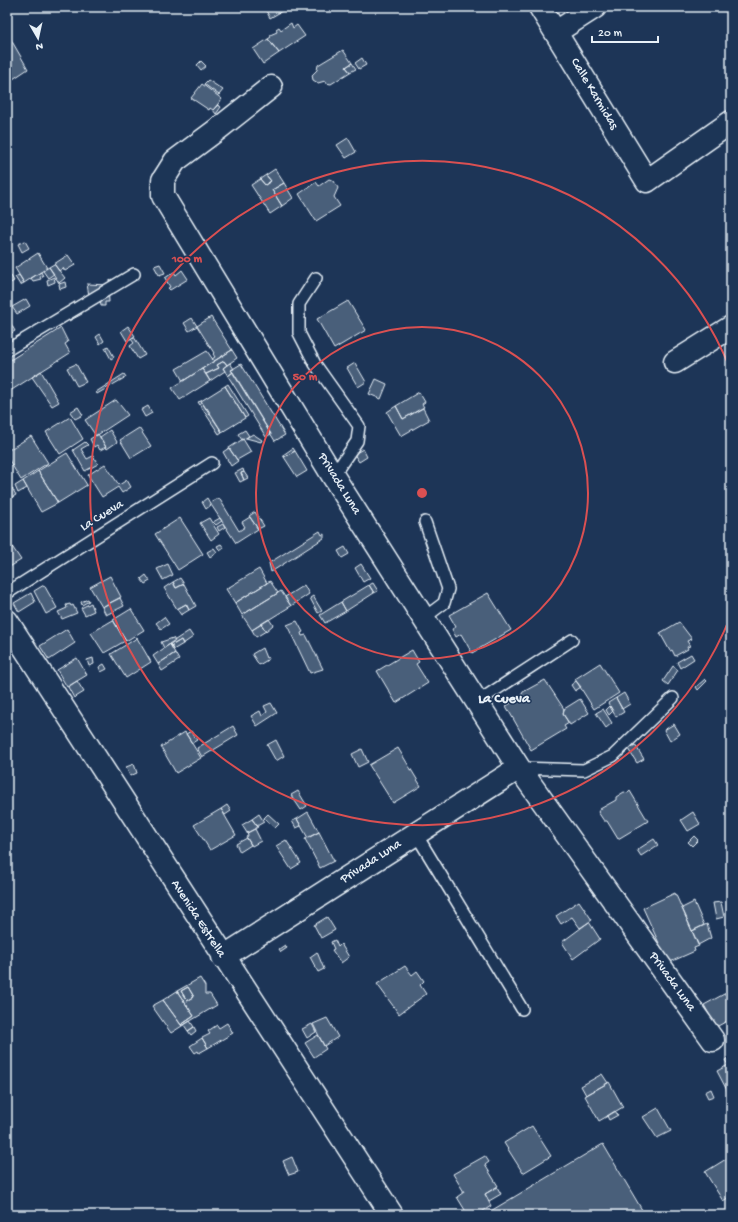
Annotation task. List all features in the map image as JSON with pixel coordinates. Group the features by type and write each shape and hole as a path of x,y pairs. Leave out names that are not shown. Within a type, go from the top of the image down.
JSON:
{"street":[{"name":"Calle Karmidas","path":"540,7 646,180 731,122"},
{"path":"556,32 595,7"},
{"name":"Privada Luna","path":"270,86 218,129 175,160 163,180 163,196 334,476 519,768 714,1040"},
{"path":"676,362 731,327"},
{"name":"Avenida Estrella","path":"7,621 223,957 392,1215"},
{"name":"Privada Luna","path":"223,957 519,768"}],"lane":[{"path":"7,350 134,274"},
{"path":"316,278 299,304 299,333 316,364 359,426 357,441 334,476"},
{"name":"La Cueva","path":"7,593 212,463"},
{"path":"424,618 444,603 448,589 425,522"},
{"path":"477,702 572,640"},
{"path":"519,768 584,770 613,756 672,698"},
{"path":"416,834 522,1009"}],"building":[{"path":"264,7 289,7 270,18"},
{"path":"291,23 293,28 297,25 305,36 279,53 268,39 271,37 270,35 277,32 276,29 279,27 281,30"},
{"path":"10,38 28,69 7,83 7,40"},
{"path":"268,39 279,53 263,64 253,49"},
{"path":"343,50 352,63 346,67 350,72 331,84 326,83 325,81 318,83 313,80 312,75 317,70 318,65"},
{"path":"362,58 366,65 359,69 355,63"},
{"path":"201,61 206,66 201,70 197,65"},
{"path":"352,63 356,69 350,72 346,67"},
{"path":"208,80 223,90 219,95 204,84"},
{"path":"202,84 222,99 213,110 210,108 209,110 191,98"},
{"path":"218,105 221,107 216,114 213,110"},
{"path":"348,138 356,152 346,158 337,145"},
{"path":"275,169 284,183 272,190 282,206 270,214 251,185 260,179 265,185 271,181 266,175"},
{"path":"266,175 271,181 265,185 260,179"},
{"path":"329,179 334,181 338,188 334,197 340,206 316,221 299,194 316,182 319,186"},
{"path":"284,183 293,198 282,206 272,190"},
{"path":"25,241 29,248 22,252 18,244"},
{"path":"38,253 47,268 24,283 15,268"},
{"path":"68,255 75,265 65,271 63,268 59,271 54,264"},
{"path":"54,264 65,278 59,283 49,267"},
{"path":"160,264 165,273 159,275 154,266"},
{"path":"49,267 54,274 48,278 43,271"},
{"path":"182,270 188,279 170,290 165,278 174,272 176,275"},
{"path":"41,272 43,276 40,277 41,279 33,281 31,278"},
{"path":"19,275 24,283 20,285 15,277"},
{"path":"11,276 14,281 7,285 7,278"},
{"path":"54,277 55,282 48,285 47,280"},
{"path":"65,282 66,287 60,289 59,284"},
{"path":"87,284 108,285 109,302 105,302 105,306 101,306 100,300 89,296"},
{"path":"26,299 30,306 17,314 12,307"},
{"path":"348,301 366,330 334,349 317,319"},
{"path":"79,307 82,314 69,321 65,315"},
{"path":"211,317 232,350 214,361 212,359 215,357 213,354 214,353 197,326"},
{"path":"192,318 197,326 189,331 184,323"},
{"path":"11,324 15,331 8,335 7,326"},
{"path":"128,326 135,336 127,341 121,331"},
{"path":"61,328 68,342 65,344 70,353 7,393 7,362"},
{"path":"100,334 104,341 100,344 96,337"},
{"path":"134,337 145,355 138,359 130,346 134,343 131,339"},
{"path":"108,346 114,357 111,359 105,348"},
{"path":"232,350 237,358 227,365 224,361 217,365 219,368 206,374 202,369"},
{"path":"207,351 214,361 183,381 176,369"},
{"path":"224,361 227,365 223,368 225,371 210,381 206,374 219,368 217,365"},
{"path":"230,363 234,369 231,370 233,372 228,376 223,368"},
{"path":"355,363 366,382 358,387 347,368"},
{"path":"76,364 86,382 77,386 67,368"},
{"path":"241,364 285,435 275,441 231,370"},
{"path":"202,369 210,381 180,400 172,388"},
{"path":"41,371 59,402 52,406 32,377"},
{"path":"233,372 271,434 266,437 228,376"},
{"path":"124,374 126,377 97,394 96,392"},
{"path":"376,379 387,384 381,399 369,394"},
{"path":"228,384 248,416 245,418 225,386"},
{"path":"225,386 245,418 222,432 201,401"},
{"path":"419,392 425,402 422,404 424,407 403,419 396,406"},
{"path":"116,400 128,415 96,436 85,420"},
{"path":"201,401 222,432 219,434 198,402"},
{"path":"148,406 152,413 145,417 141,410"},
{"path":"396,406 403,419 423,408 429,420 401,436 387,412"},
{"path":"78,407 83,415 75,419 70,412"},
{"path":"70,417 83,439 60,454 46,432"},
{"path":"139,428 151,446 131,458 120,440"},
{"path":"110,430 117,442 107,449 100,437"},
{"path":"245,430 249,436 242,440 238,434"},
{"path":"98,434 106,447 100,450 97,445 94,447 90,439"},
{"path":"253,434 262,440 261,442 246,438"},
{"path":"31,436 48,463 21,480 7,457 7,451"},
{"path":"243,439 251,452 237,460 229,448"},
{"path":"85,442 88,445 81,449 87,459 93,456 98,464 85,471 73,450"},
{"path":"229,448 238,461 231,466 223,452"},
{"path":"293,448 295,451 284,457 283,455"},
{"path":"363,449 367,457 359,462 354,454"},
{"path":"295,451 307,471 297,477 284,457"},
{"path":"67,453 87,485 58,503 38,471"},
{"path":"105,464 119,485 127,480 131,487 122,493 118,487 102,497 88,475"},
{"path":"243,469 244,472 241,473 244,480 240,482 235,473"},
{"path":"38,471 58,503 41,512 23,481"},
{"path":"244,472 248,478 244,480 241,473"},
{"path":"23,481 27,488 18,493 15,486"},
{"path":"12,488 16,495 9,499 7,491"},
{"path":"207,498 211,505 206,509 202,502"},
{"path":"219,498 239,531 245,527 242,522 250,517 258,529 236,543 210,503"},
{"path":"255,512 264,526 258,529 249,516"},
{"path":"180,518 203,554 178,570 155,534"},
{"path":"209,518 219,534 211,540 200,523"},
{"path":"220,518 222,521 216,525 213,522"},
{"path":"223,524 225,527 219,531 217,527"},
{"path":"320,531 322,535 324,534 324,538 271,572 269,563"},
{"path":"221,544 224,548 220,551 217,546"},
{"path":"11,545 21,560 8,568 7,547"},
{"path":"345,547 349,554 342,558 338,551"},
{"path":"214,548 217,552 210,557 207,552"},
{"path":"168,564 173,575 163,580 157,569"},
{"path":"361,564 370,578 363,582 355,568"},
{"path":"259,569 267,583 235,603 226,589"},
{"path":"146,575 150,581 145,584 141,579"},
{"path":"110,576 121,597 102,607 90,587"},
{"path":"180,578 184,584 176,588 173,582"},
{"path":"270,581 278,593 242,615 235,603"},
{"path":"173,582 176,588 184,584 196,606 189,610 186,604 177,609 164,588"},
{"path":"373,583 378,591 374,593 369,585"},
{"path":"44,585 57,608 46,614 34,591"},
{"path":"304,585 309,594 291,606 285,597"},
{"path":"369,585 374,593 346,611 341,602"},
{"path":"281,591 291,606 252,630 242,615"},
{"path":"31,593 35,602 19,612 14,603"},
{"path":"488,593 511,630 472,653 461,634 456,637 452,629 456,627 449,615"},
{"path":"313,596 322,611 318,613 310,598"},
{"path":"120,598 124,606 106,615 102,607"},
{"path":"88,599 89,601 82,605 81,602"},
{"path":"341,602 346,611 325,623 320,615"},
{"path":"91,603 94,611 85,615 81,608"},
{"path":"70,604 71,606 73,605 77,613 62,619 58,612 67,608 66,605"},
{"path":"186,604 189,610 181,615 177,609"},
{"path":"131,609 144,630 126,641 113,620"},
{"path":"164,617 169,624 161,629 156,623"},
{"path":"269,619 273,625 266,631 261,624"},
{"path":"113,620 125,641 104,653 91,633"},
{"path":"297,621 303,632 301,633 302,636 306,635 323,669 310,673 287,625"},
{"path":"679,622 692,639 687,641 690,646 687,647 688,649 675,656 672,650 670,651 660,633"},
{"path":"261,624 266,631 256,637 252,630"},
{"path":"67,629 75,643 49,660 40,646"},
{"path":"189,631 193,637 183,644 181,640 171,646 169,644"},
{"path":"137,638 151,662 126,678 111,654"},
{"path":"173,638 175,641 164,648 161,642"},
{"path":"181,640 183,644 173,650 171,646"},
{"path":"170,644 175,653 158,664 153,656"},
{"path":"262,648 266,658 268,657 269,659 259,665 252,654"},
{"path":"412,650 419,662 416,664 428,683 396,703 377,671"},
{"path":"175,653 179,660 162,671 158,664"},
{"path":"691,654 694,659 680,668 677,662"},
{"path":"77,658 87,675 67,687 57,670"},
{"path":"93,658 94,664 89,666 87,660"},
{"path":"600,663 619,693 594,709 575,679"},
{"path":"104,664 107,669 101,672 99,667"},
{"path":"673,666 678,670 668,685 663,681"},
{"path":"705,679 707,681 698,690 696,687"},
{"path":"545,680 564,709 563,714 569,723 564,726 566,729 531,750 506,706 520,698 523,692"},
{"path":"77,681 84,692 74,698 68,687"},
{"path":"576,681 581,687 575,691 571,685"},
{"path":"624,693 630,704 622,709 616,698"},
{"path":"616,698 624,712 616,717 608,703"},
{"path":"580,699 589,713 570,725 563,714 564,709"},
{"path":"271,703 277,713 257,726 251,716 260,711 262,716 267,712 264,706"},
{"path":"610,706 613,711 609,715 606,710"},
{"path":"603,709 612,723 606,728 596,713"},
{"path":"674,724 680,734 670,741 664,730"},
{"path":"233,726 238,735 202,757 197,748"},
{"path":"191,731 197,740 192,743 186,734"},
{"path":"185,732 201,758 176,773 161,747"},
{"path":"276,740 284,756 276,761 267,745"},
{"path":"635,745 644,759 637,763 628,749"},
{"path":"398,748 421,786 393,803 369,765"},
{"path":"362,749 368,762 358,767 352,754"},
{"path":"134,764 137,773 130,776 126,767"},
{"path":"298,791 307,806 301,810 291,795"},
{"path":"630,791 648,821 618,839 607,821 604,821 598,812 600,809 616,800 616,797 624,792 628,793"},
{"path":"227,805 231,811 225,815 221,809"},
{"path":"221,809 236,835 210,850 194,825"},
{"path":"308,812 319,832 308,838 297,819"},
{"path":"693,812 700,824 688,831 681,820"},
{"path":"259,814 264,822 257,826 252,819"},
{"path":"268,814 279,824 275,828 264,818"},
{"path":"252,819 258,827 247,833 242,825"},
{"path":"297,819 301,826 296,828 292,821"},
{"path":"255,829 261,841 252,846 246,837 248,836 247,833"},
{"path":"319,832 334,861 320,868 305,839"},
{"path":"694,836 698,840 692,846 688,842"},
{"path":"247,838 251,845 240,852 236,844"},
{"path":"654,839 658,845 641,856 637,850"},
{"path":"286,840 301,863 291,869 276,846"},
{"path":"675,893 699,946 694,948 695,951 668,963 643,908"},
{"path":"579,901 592,920 580,928 572,917 561,924 556,916"},
{"path":"694,902 704,925 692,931 682,908"},
{"path":"721,902 724,917 716,919 713,903"},
{"path":"327,917 335,930 321,938 314,925"},
{"path":"589,922 600,939 573,959 562,942"},
{"path":"707,924 711,938 698,945 692,931"},
{"path":"335,940 338,947 341,944 349,957 341,963 332,950 334,949 331,942"},
{"path":"285,945 287,948 281,952 279,949"},
{"path":"317,952 324,969 318,972 310,957"},
{"path":"405,966 412,975 417,971 424,981 420,985 426,994 399,1014 377,984"},
{"path":"200,978 205,986 205,994 210,994 217,1005 182,1026 181,1025 194,1016 177,991","holes":["188,987 194,997 187,1001 181,991"]},
{"path":"188,987 194,997 187,1001 181,991"},
{"path":"177,991 194,1016 181,1025 163,1000"},
{"path":"726,993 731,1003 731,1019 716,1027 704,1005"},
{"path":"163,1000 182,1026 171,1033 152,1006"},
{"path":"327,1018 338,1037 324,1046 313,1024"},
{"path":"190,1021 194,1027 188,1031 184,1025"},
{"path":"227,1023 233,1033 208,1048 202,1038 210,1034 208,1031 217,1025 219,1028"},
{"path":"312,1024 316,1032 307,1038 302,1029"},
{"path":"194,1027 196,1031 191,1035 188,1031"},
{"path":"318,1035 326,1049 314,1057 305,1043"},
{"path":"202,1038 208,1048 199,1053 198,1051 195,1053 190,1046"},
{"path":"731,1056 731,1098 717,1071 728,1065 725,1060"},
{"path":"602,1074 608,1083 586,1095 581,1086"},
{"path":"609,1082 623,1107 599,1121 585,1096"},
{"path":"711,1089 714,1096 708,1098 705,1092"},
{"path":"658,1108 671,1131 657,1138 643,1117"},
{"path":"615,1111 618,1115 609,1120 607,1116"},
{"path":"532,1126 551,1156 523,1173 504,1143"},
{"path":"603,1144 645,1215 484,1215"},
{"path":"485,1156 489,1162 485,1165 498,1186 485,1194 491,1206 477,1215 468,1215 457,1197 464,1192 453,1174"},
{"path":"731,1156 731,1196 723,1201 705,1172"},
{"path":"292,1157 298,1172 289,1175 283,1161"},
{"path":"497,1187 501,1194 489,1201 485,1194"}],"district":[{"name":"La Cueva","path":"504,699"}]}
